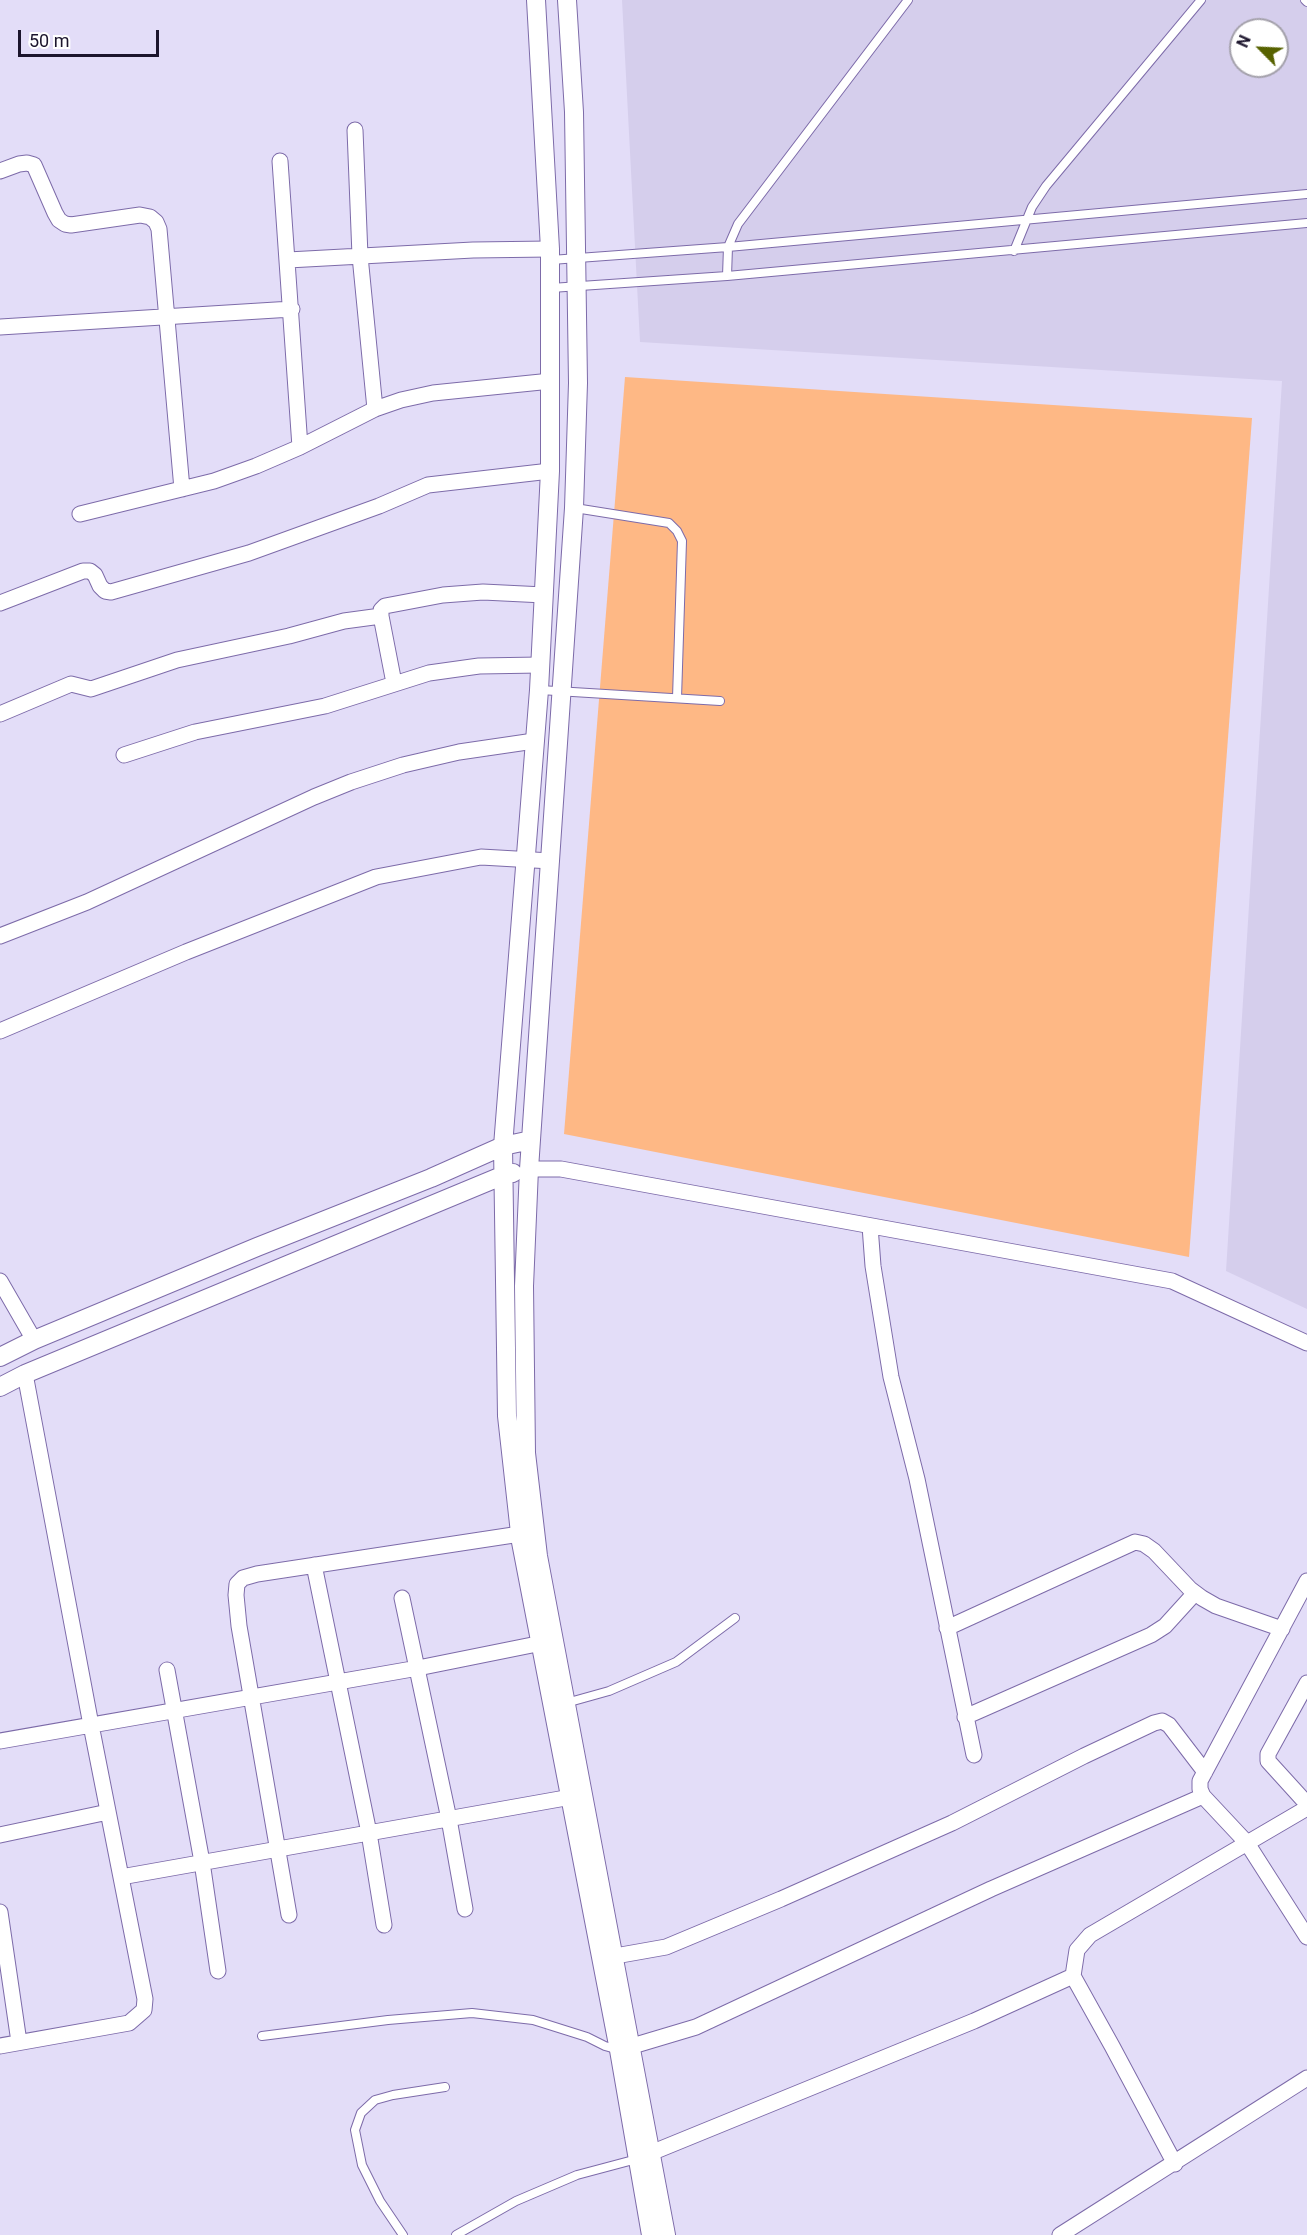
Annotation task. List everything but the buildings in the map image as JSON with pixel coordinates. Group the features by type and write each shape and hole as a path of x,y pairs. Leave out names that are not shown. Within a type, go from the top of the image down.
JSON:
{"street":[{"path":"536,0 550,254 550,471 539,690 503,1146 507,1416 520,1534 547,1642 645,2156 666,2235"},
{"path":"547,1642 526,1453 524,1297 529,1169 574,508 578,383 578,258 574,112 567,0"},
{"path":"355,130 360,256 375,409"},
{"path":"280,161 300,447"},
{"path":"0,171 19,164 34,165 55,213 65,224 140,215 150,217 156,222 159,229 182,489"},
{"path":"288,260 360,256 550,254"},
{"path":"0,327 292,309"},
{"path":"80,514 182,489 256,466 300,447 375,409 433,393 551,381"},
{"path":"0,603 83,571 90,571 105,591 111,592 249,553 379,506 428,485 550,471"},
{"path":"394,683 381,616 385,606 443,595 483,592 544,595"},
{"path":"0,714 71,684 91,689 177,660 289,636 344,621 381,616"},
{"path":"124,755 195,732 325,706 394,683 454,668 540,665"},
{"path":"0,936 87,902 351,782 403,765 459,752 534,741"},
{"path":"0,1031 186,952 376,877 481,857 551,861"},
{"path":"0,1357 34,1340 257,1246 431,1178 503,1146 531,1140"},
{"path":"0,1387 25,1374 504,1174 529,1169 561,1169 1172,1281 1307,1343"},
{"path":"870,1226 873,1266 891,1377 917,1479 974,1755"},
{"path":"0,1281 34,1340"},
{"path":"0,2046 129,2023 144,2010 145,1999 25,1374"},
{"path":"289,1915 250,1697 239,1626 237,1584 243,1578 257,1574 520,1534"},
{"path":"947,1628 1136,1542 1154,1551 1195,1593 1216,1606 1282,1629"},
{"path":"314,1565 369,1833 384,1925"},
{"path":"1307,1581 1200,1781 1203,1796 1247,1843 1307,1937"},
{"path":"965,1717 1151,1635 1165,1626 1195,1593"},
{"path":"402,1598 449,1819 465,1909"},
{"path":"0,1741 418,1668 547,1642"},
{"path":"166,1670 202,1862 218,1971"},
{"path":"1307,1683 1268,1754 1268,1761 1307,1804"},
{"path":"559,1705 571,1797 608,1957"},
{"path":"608,1957 666,1947 867,1862 952,1823 1154,1723 1162,1721 1169,1725 1205,1772"},
{"path":"626,2048 696,2027 991,1889 1203,1796"},
{"path":"121,1877 571,1797"},
{"path":"1175,2164 1073,1976 1077,1950 1090,1935 1307,1808"},
{"path":"0,1835 108,1812"},
{"path":"0,1912 19,2042"},
{"path":"645,2156 974,2021 1073,1976"},
{"path":"1060,2235 1307,2078"},
{"path":"645,2156 651,2235"}],"lane":[{"path":"728,276 728,247 738,224 908,0"},
{"path":"1014,251 1042,193 1064,163 1201,0"},
{"path":"550,254 578,258 728,247 1307,194"},
{"path":"551,288 728,276 1307,223"},
{"path":"574,508 669,523 677,531 682,541 677,698"},
{"path":"539,690 720,700"},
{"path":"559,1705 609,1691 676,1662 735,1618"},
{"path":"262,2036 398,2019 472,2013 533,2020 587,2037 605,2046 626,2048"},
{"path":"403,2235 380,2201 362,2165 356,2130 361,2113 375,2100 445,2087"},
{"path":"456,2235 516,2201 577,2175 645,2156"}],"shaded area":[{"path":"622,0 1307,0 1307,1309 1226,1271 1282,381 640,342"},
{"path":"625,377 1252,418 1189,1257 564,1134"}]}
